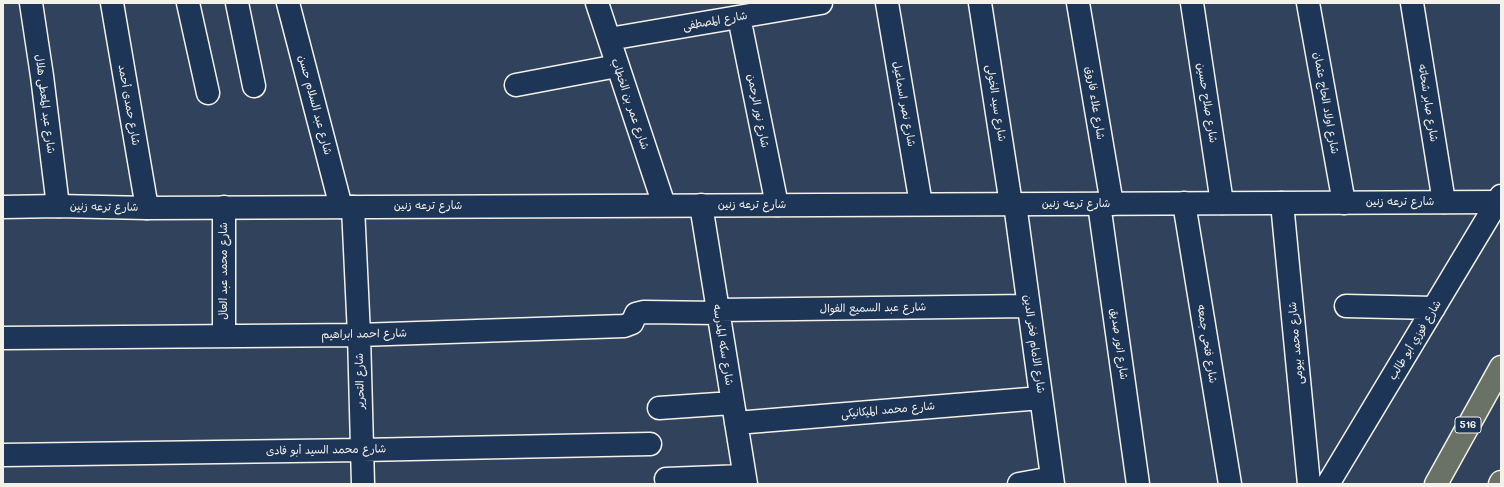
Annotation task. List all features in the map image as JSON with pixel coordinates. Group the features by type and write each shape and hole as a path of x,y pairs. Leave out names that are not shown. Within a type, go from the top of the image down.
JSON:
{"highway":[{"name":"516","path":"1436,484 1501,367"}],"street":[{"name":"شارع عبد المعطى هلال","path":"31,3 42,76 58,206"},
{"name":"شارع حمدى أحمد","path":"112,3 147,208"},
{"path":"188,3 208,93"},
{"path":"237,3 254,86"},
{"name":"شارع عبد السلام حسن","path":"288,3 347,207"},
{"name":"شارع عمر بن الخطاب","path":"597,3 664,205"},
{"name":"شارع المصطفى","path":"609,39 821,3"},
{"name":"شارع نصر اسماعيل","path":"887,3 921,204"},
{"name":"شارع سيد الخولى","path":"980,3 1013,204"},
{"name":"شارع علاء فاروق","path":"1078,3 1106,204"},
{"name":"شارع صلاح حسين","path":"1192,3 1222,203"},
{"name":"شارع اولاد الحاج عثمان","path":"1308,3 1344,203"},
{"name":"شارع صابر شحاته","path":"1412,3 1444,202"},
{"name":"شارع نور الرحمن","path":"739,17 777,205"},
{"path":"516,85 617,66"},
{"name":"شارع ترعه زنين","path":"3,207 58,206 147,208 1344,203 1500,200"},
{"name":"شارع فوزي أبو طالب","path":"1328,484 1500,200"},
{"name":"شارع فتحى جمعه","path":"1184,203 1230,484"},
{"name":"شارع محمد بيومى","path":"1282,203 1309,484"},
{"name":"شارع الامام فخر الدين","path":"1013,204 1052,481"},
{"name":"شارع انور صديق","path":"1106,204 1138,484"},
{"name":"شارع سكه المدرسه","path":"701,205 745,480"},
{"name":"شارع محمد عبد العال","path":"224,207 224,335"},
{"name":"شارع التحرير","path":"347,207 359,335 363,484"},
{"name":"شارع عبد السميع الفوال","path":"718,312 1028,306"},
{"path":"1346,306 1434,308"},
{"name":"شارع احمد ابراهيم","path":"3,338 359,335 624,326 632,323 636,314 644,312 718,312"},
{"name":"شارع محمد الميكانيكى","path":"659,408 734,413 1041,398"},
{"name":"شارع محمد السيد أبو فادى","path":"3,455 650,444"},
{"path":"666,479 745,480"},
{"path":"1019,484 1052,481"}]}
